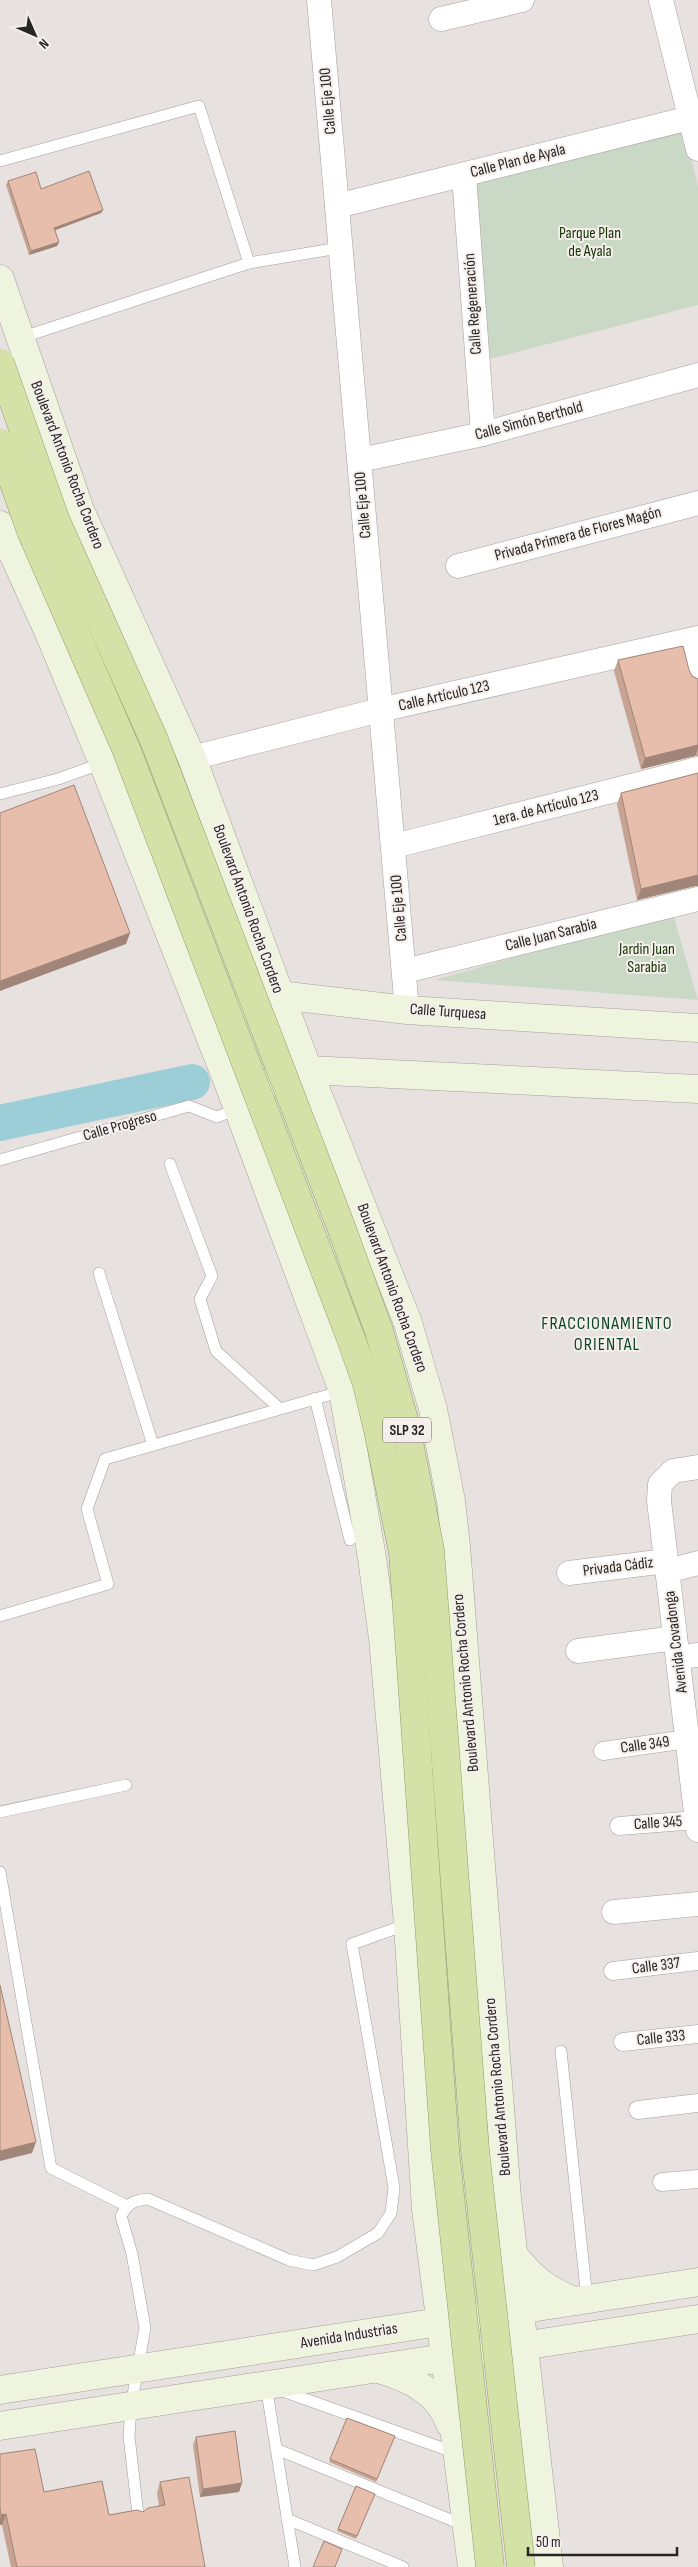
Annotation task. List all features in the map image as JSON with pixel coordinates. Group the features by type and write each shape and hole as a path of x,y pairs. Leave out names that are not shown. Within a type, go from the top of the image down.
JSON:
{"highway":[{"name":"Boulevard Antonio Rocha Cordero","path":"0,363 55,519 154,740 340,1224 379,1331 408,1436 430,1550 475,2150 521,2567"},
{"name":"SLP 32","path":"0,443 31,531 131,760 350,1336 366,1384 378,1430 403,1552 445,2150 490,2567"}],"main road":[{"name":"Boulevard Antonio Rocha Cordero","path":"0,279 80,510 192,758 248,905 279,995 408,1324 434,1409 451,1501 507,2198 522,2310 548,2567"},
{"path":"0,525 50,635 103,763 233,1105 263,1178 340,1391 372,1558 383,1638 408,1924 426,2209 472,2567"},
{"path":"170,936 188,956 200,961 224,958 235,952 249,931 248,905"},
{"name":"Calle Turquesa","path":"203,1022 279,995 408,1010 698,1028"},
{"path":"233,1105 308,1070 698,1089"},
{"path":"263,1178 262,1159 267,1147 276,1136 288,1129 314,1128 326,1134 339,1149"},
{"path":"426,2209 447,2242 457,2248 478,2250 488,2246 503,2231 507,2198"},
{"path":"514,2255 528,2274 540,2284 580,2300"},
{"path":"378,2331 410,2315 422,2303 428,2291 433,2266"},
{"name":"Avenida Industrias","path":"0,2390 698,2282"},
{"path":"0,2426 698,2319"},
{"path":"534,2423 538,2377 546,2362 559,2348 595,2335"},
{"path":"360,2371 377,2369 394,2373 426,2390 447,2414 456,2446"},
{"path":"456,2446 465,2407 476,2397 499,2393 510,2397 519,2403 534,2423"}],"street":[{"name":"Calle Eje 100","path":"319,0 339,248 360,460 380,710 408,1010"},
{"path":"441,19 522,0"},
{"path":"661,0 694,117 698,149"},
{"name":"Calle Plan de Ayala","path":"337,206 694,117"},
{"name":"Calle Regeneración","path":"464,175 483,434"},
{"name":"Calle Simón Berthold","path":"360,460 483,434 698,375"},
{"name":"Privada Primera de Flores Magón","path":"458,566 698,503"},
{"path":"693,640 698,677"},
{"name":"Calle Artículo 123","path":"192,758 380,710 693,640"},
{"name":"1era. de Artículo 123","path":"394,846 698,769"},
{"name":"Calle Juan Sarabia","path":"404,971 698,899"},
{"name":"Avenida Covadonga","path":"697,1825 694,1765 687,1739 684,1650 667,1566 659,1501 660,1484 673,1471 698,1467"},
{"name":"Privada Cádiz","path":"569,1573 698,1563"},
{"path":"578,1652 684,1650"},
{"name":"Calle 349","path":"603,1751 687,1739"},
{"name":"Calle 345","path":"619,1826 697,1825"},
{"path":"614,1912 698,1904"},
{"name":"Calle 337","path":"613,1971 698,1961"},
{"name":"Calle 333","path":"623,2042 698,2034"},
{"path":"638,2110 698,2103"},
{"path":"662,2182 698,2179"}],"lane":[{"path":"0,161 199,106 249,263"},
{"path":"20,338 249,263 339,248"},
{"path":"0,794 58,779 103,763"},
{"path":"0,1616 108,1584 87,1509 105,1459 340,1391 233,1105"},
{"name":"Calle Progreso","path":"0,1160 189,1106 217,1117 233,1105"},
{"path":"170,1164 212,1276 200,1299 216,1351 279,1408"},
{"path":"99,1274 153,1445"},
{"path":"315,1398 350,1540"},
{"path":"0,1812 126,1785"},
{"path":"0,1872 51,2168 127,2206"},
{"path":"138,2515 129,2436 131,2406 145,2328 132,2254 121,2216 127,2206 136,2200 148,2199 288,2260 313,2265 337,2257 378,2232 391,2213 394,2188 352,1944 408,1924"},
{"path":"561,2051 580,2300"},
{"path":"294,2567 266,2385 456,2446"},
{"path":"276,2449 466,2526"},
{"path":"287,2519 403,2567"}],"green space":[{"name":"Parque Plan de Ayala","path":"684,128 698,186 698,305 490,359 473,182"},
{"name":"Jardin Juan Sarabia","path":"672,911 698,1000 435,980"}],"building":[{"path":"89,171 103,210 54,228 59,242 31,251 8,181 36,172 41,189"},
{"path":"683,646 689,670 692,676 698,679 698,745 645,758 618,660"},
{"path":"698,773 698,875 641,889 621,793"},
{"path":"74,785 130,933 0,981 0,813"},
{"path":"0,1985 36,2142 0,2151"},
{"path":"347,2418 395,2436 377,2479 330,2459"},
{"path":"235,2431 242,2483 203,2489 196,2437"},
{"path":"35,2449 44,2492 102,2481 109,2515 137,2510 143,2512 148,2508 165,2505 160,2482 189,2477 205,2567 17,2567 6,2514 1,2515 0,2454"},
{"path":"356,2486 375,2494 357,2536 338,2529"},
{"path":"324,2541 342,2549 335,2567 313,2567"}],"waterway":[{"path":"0,1123 192,1082"}],"district":[{"name":"FRACCIONAMIENTO ORIENTAL","path":"607,1334"}]}
